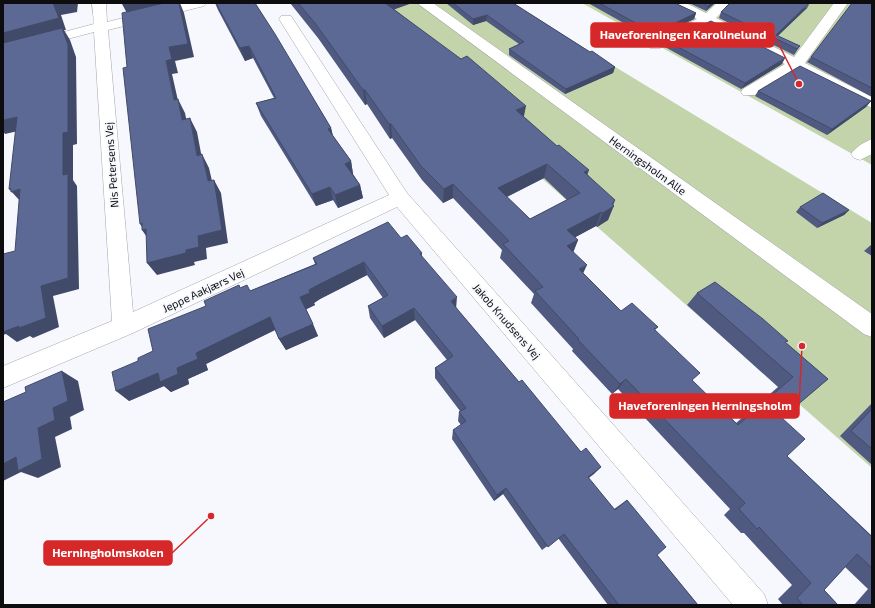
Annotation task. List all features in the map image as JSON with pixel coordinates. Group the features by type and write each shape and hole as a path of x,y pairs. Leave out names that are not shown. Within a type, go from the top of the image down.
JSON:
{"street":[{"name":"Nis Petersens Vej","path":"99,3 122,317 125,326"},
{"path":"3,52 101,26 116,25 198,3"},
{"name":"Herningsholm Alle","path":"424,3 872,327"},
{"path":"676,3 872,103"},
{"path":"656,44 708,19 724,3"},
{"path":"749,92 796,64 841,3"},
{"name":"Jakob Knudsens Vej","path":"286,19 400,198 753,605"},
{"name":"Jeppe Aakjærs Vej","path":"3,377 125,326 400,198"}],"green space":[{"path":"342,3 510,3 872,223 872,468"},
{"path":"582,3 872,3 872,165"}],"building":[{"path":"3,3 53,3 59,18 3,33"},
{"path":"164,3 179,3 188,44 169,47 172,59 166,61 174,100 178,99 182,120 190,118 197,156 202,154 208,181 214,180 222,230 198,236 199,247 186,250 186,253 147,263 146,229 142,230 142,223 140,224 123,68 127,67 122,13"},
{"path":"216,3 255,3 331,128 328,129 351,161 345,164 360,185 335,195 330,187 312,194 256,103 276,98 249,46 240,48"},
{"path":"298,3 385,3 461,59 467,56 526,106 516,110 557,146 559,145 589,170 584,172 615,200 612,204 614,206 603,213 601,212 567,230 578,240 567,246 587,265 579,269 621,311 632,303 658,327 654,329 700,373 692,380 738,425 793,377 697,293 715,282 763,319 788,341 785,342 828,379 782,418 805,439 787,456 872,537 872,568 857,554 824,590 838,605 803,605 797,598 811,583 759,527 757,529 739,509 745,503 626,379 620,384 578,340 579,339 535,291 543,287 503,244 509,241 453,184 444,189 421,166 391,124 389,124 365,90 363,90 315,23","holes":["547,164 580,193 530,219 498,188"]},
{"path":"453,3 513,3 590,52 592,51 615,67 566,89 509,49 524,42 487,15 473,19"},
{"path":"599,3 675,3 696,13 654,33"},
{"path":"703,3 711,3 708,6"},
{"path":"730,3 809,3 776,35 800,46 797,49 721,12"},
{"path":"852,3 872,3 872,88 811,57"},
{"path":"711,21 785,58 745,83 667,41"},
{"path":"62,28 68,45 68,132 63,133 63,175 68,174 68,278 41,286 46,318 3,332 3,254 15,251 20,189 11,192 11,189 9,189 17,117 3,120 3,43"},
{"path":"800,66 871,101 832,129 758,91"},
{"path":"823,193 849,210 822,223 800,207"},
{"path":"388,222 401,238 407,235 422,253 420,254 457,297 451,301 519,382 522,380 581,452 586,448 601,467 588,477 615,510 627,500 666,547 657,555 698,605 619,605 564,534 548,547 506,488 497,495 453,430 466,421 459,412 466,408 435,368 453,356 414,308 382,326 368,306 388,295 364,262 316,286 309,290 310,293 300,297 313,324 279,339 270,317 196,353 198,359 177,368 178,374 160,382 158,373 116,391 112,372 138,361 138,358 153,351 148,329 206,306 204,301 239,285 240,288 247,285 250,291 317,264 313,258"},
{"path":"62,371 68,401 53,408 55,420 38,428 42,459 18,471 16,457 3,464 3,402 26,392 25,387"},
{"path":"872,409 872,449 851,431"}],"place":[{"name":"Haveforeningen Karolinelund","path":"799,84"},
{"name":"Haveforeningen Herningsholm","path":"802,346"},
{"name":"Herningholmskolen","path":"211,516"}]}
